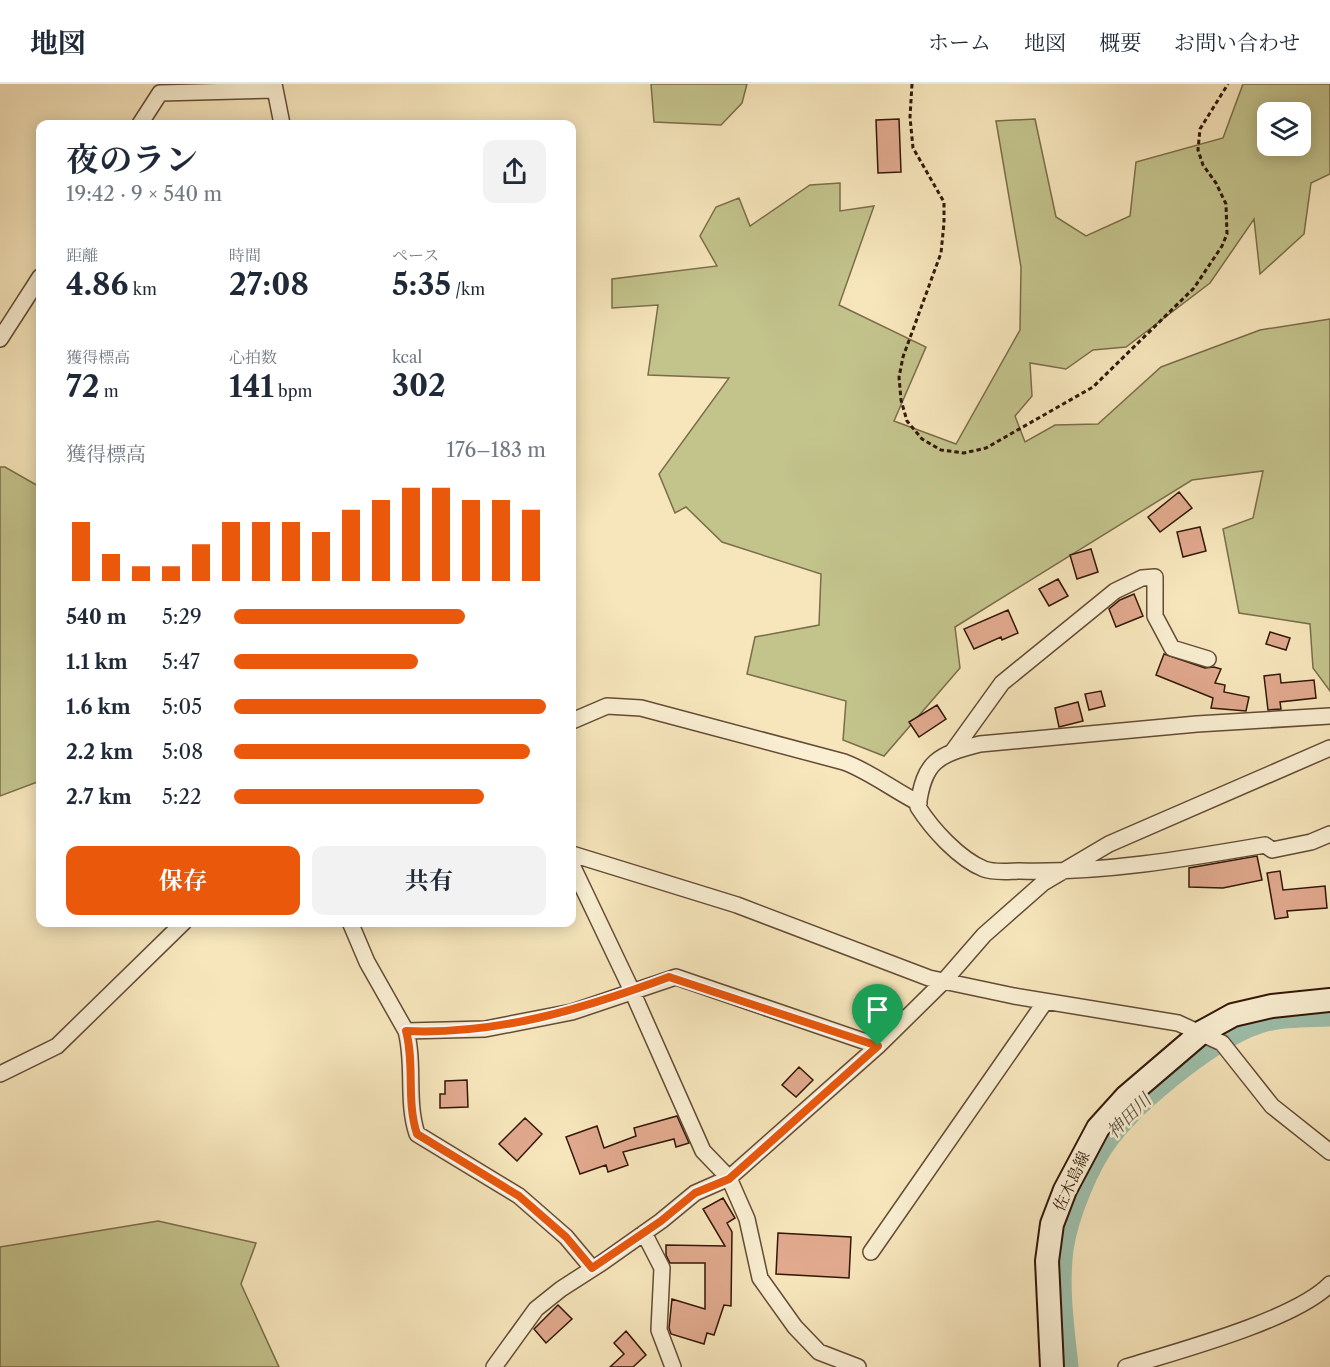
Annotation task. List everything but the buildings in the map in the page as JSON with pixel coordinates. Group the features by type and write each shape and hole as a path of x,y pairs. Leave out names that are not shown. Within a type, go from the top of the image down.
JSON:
{"main road":[{"name":"佐木島線","path":"1052,1367 1047,1260 1052,1224 1065,1190 1098,1128 1126,1097 1202,1032 1233,1015 1272,1006 1330,1000"}],"street":[{"path":"143,120 160,93 275,87 281,120"},
{"path":"0,339 36,283"},
{"path":"953,751 1002,683 1115,591 1142,578 1155,577 1155,616 1172,648 1208,659"},
{"path":"576,719 607,706 641,708 844,762 868,771 901,794 919,803"},
{"path":"1330,716 1197,724 980,744 953,751 933,760 922,783 918,807 925,818 964,856 985,870 1060,872 1160,863 1265,845 1272,850 1311,842 1330,834"},
{"path":"494,1367 536,1309 561,1288 644,1233 695,1193 729,1179 878,1046 944,981 984,935 1043,883 1109,844 1330,748"},
{"path":"576,855 693,890 854,951 944,981 1045,1002 1178,1023 1202,1032 1222,1043 1272,1106 1330,1152"},
{"path":"576,874 632,991 703,1151 729,1179 747,1219 760,1278 818,1360 858,1367"},
{"path":"0,1074 57,1046 179,927"},
{"path":"352,927 367,962 406,1031 412,1086 412,1121 417,1134 519,1196 566,1237 592,1268"},
{"path":"406,1031 485,1029 572,1012 676,977 878,1046"},
{"path":"871,1252 1045,1002"},
{"path":"644,1233 662,1268 659,1330 673,1367"},
{"path":"1126,1367 1213,1339 1299,1306 1330,1284"}],"path":[{"path":"912,84 910,117 913,148 944,202 944,223 941,253 903,357 899,377 901,400 907,421 922,439 940,450 964,453 986,448 1093,387 1194,288 1222,246 1227,234 1226,204 1216,183 1203,165 1198,150 1200,129 1228,84"}],"green space":[{"path":"651,84 747,84 742,103 721,125 654,122"},
{"path":"1243,84 1330,84 1330,174 1311,183 1304,234 1260,274 1254,219 1210,283 1126,347 1093,350 1066,369 1030,363 1032,396 1015,416 1025,442 1055,425 1098,424 1161,367 1260,330 1330,319 1330,691 1313,668 1310,624 1239,613 1223,529 1253,518 1263,471 1192,480 955,627 960,668 884,756 843,740 846,701 747,674 755,637 819,625 821,574 722,542 686,507 675,513 659,474 729,378 648,375 658,305 612,308 612,279 717,266 700,236 716,207 739,198 750,226 810,185 840,183 840,211 874,206 839,305 926,347 894,421 956,444 1020,330 1021,267 996,121 1035,119 1056,217 1086,236 1130,216 1136,162 1223,138"},
{"path":"0,467 5,467 36,485 36,782 0,796"},
{"path":"158,1221 256,1243 241,1284 279,1367 0,1367 0,1247"}],"waterway":[{"name":"神田川","path":"1065,1367 1058,1293 1060,1249 1066,1221 1078,1190 1092,1160 1107,1136 1120,1120 1158,1084 1225,1036 1266,1018 1290,1014 1330,1013"}],"route":[{"path":"669,977 676,977 878,1046 729,1179 695,1193 661,1221 592,1268 566,1237 519,1196 417,1134 412,1121 412,1086 406,1031 485,1029 572,1012 669,977"}]}
